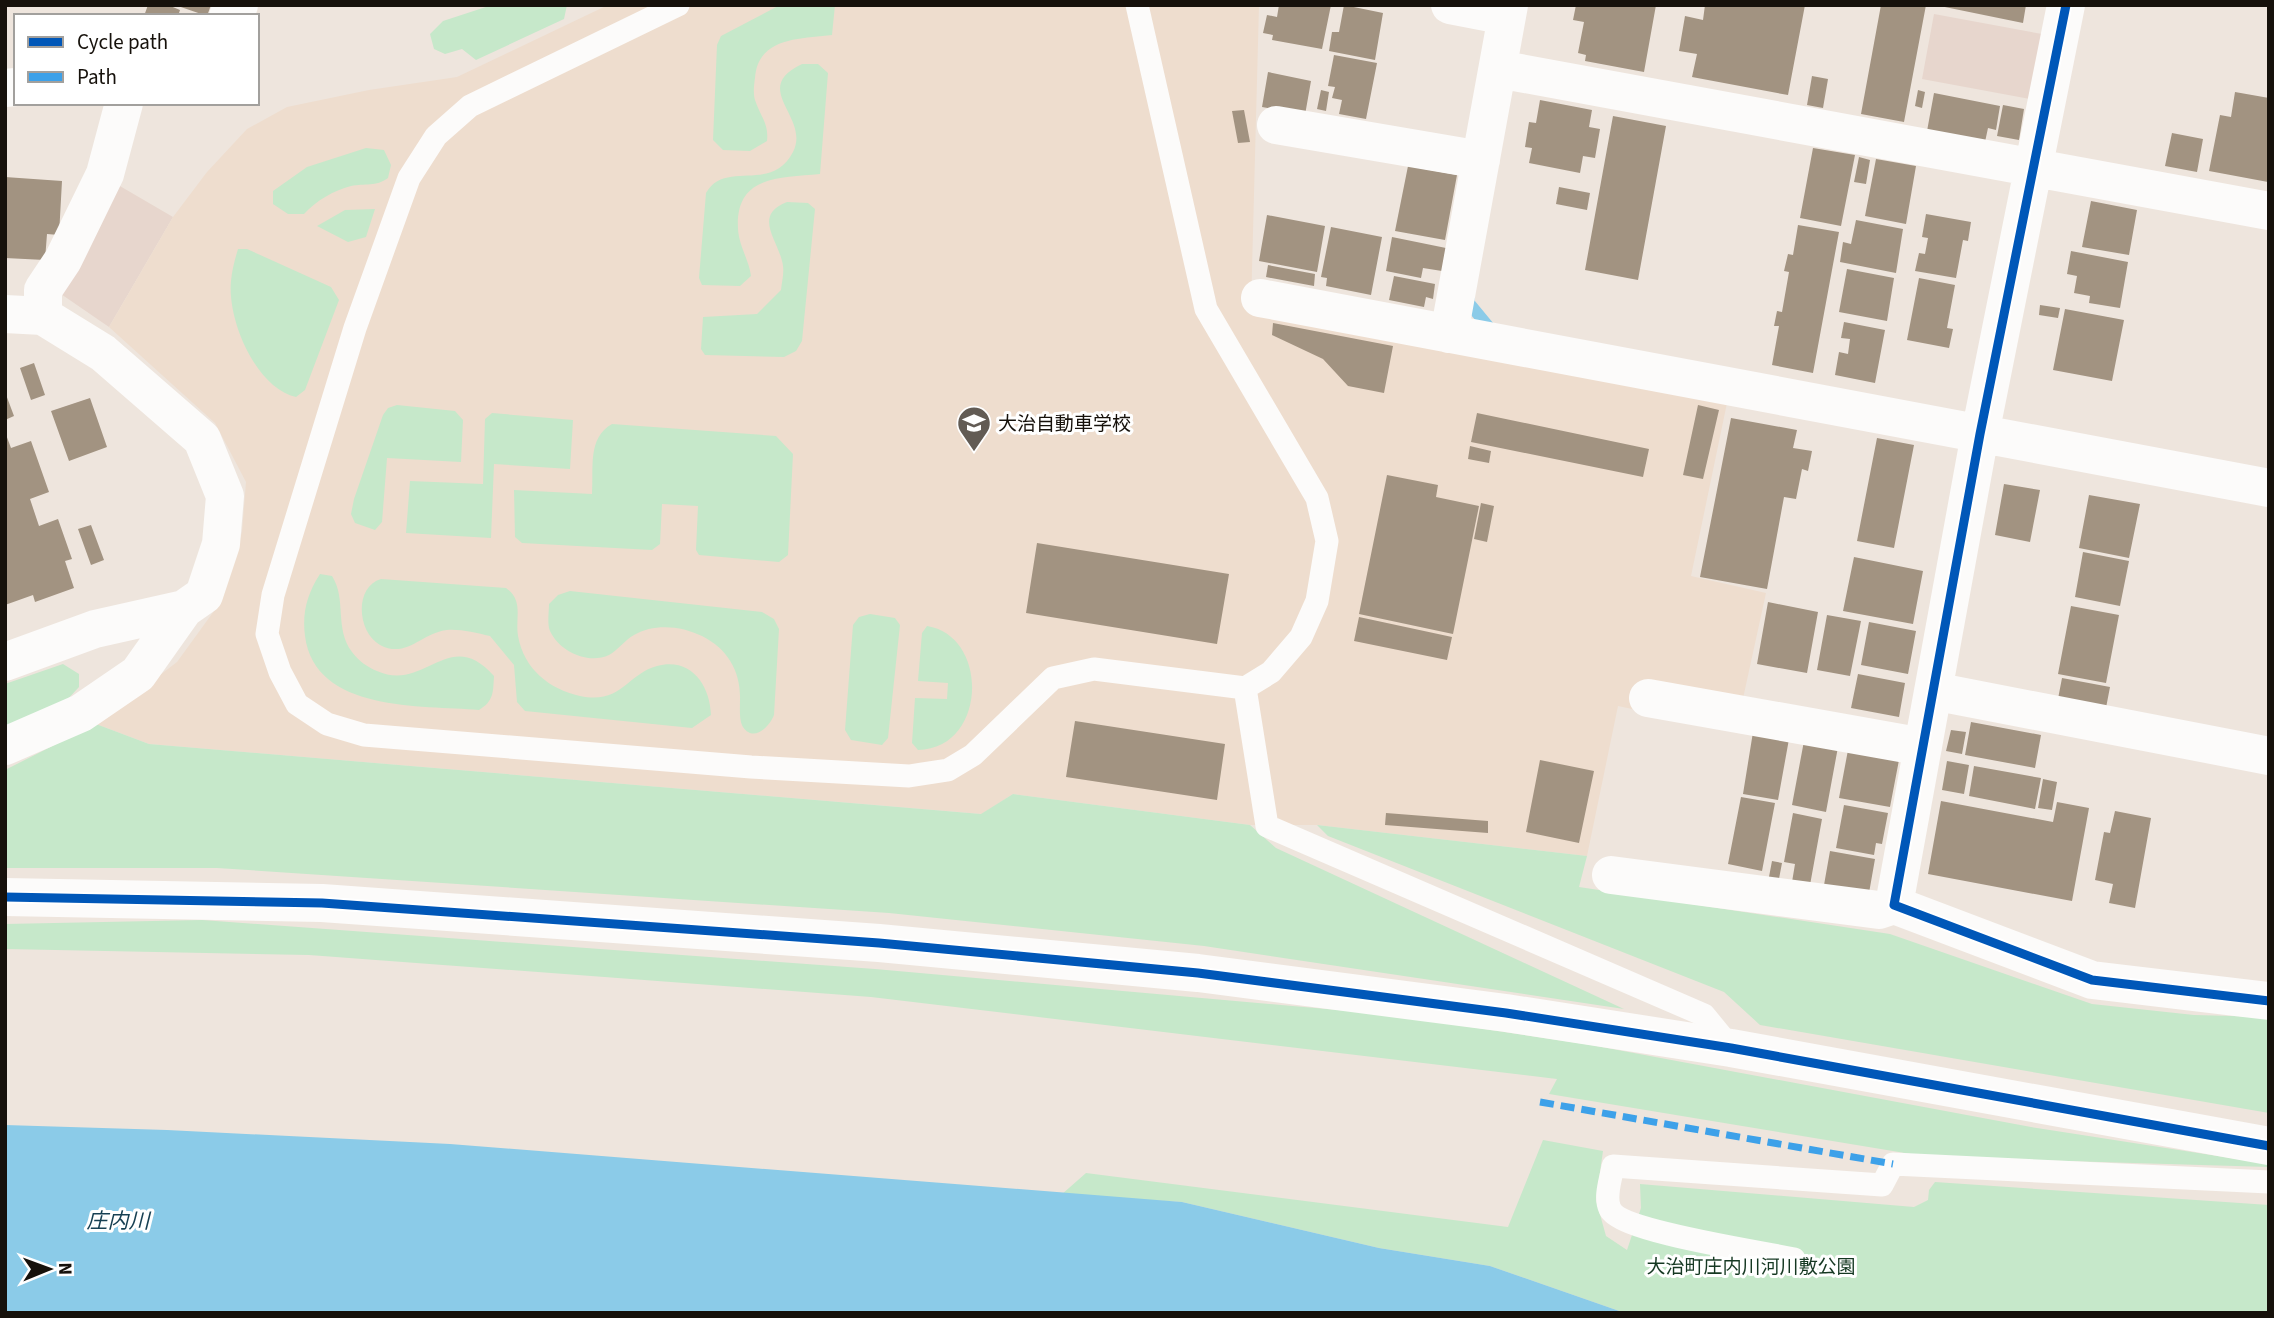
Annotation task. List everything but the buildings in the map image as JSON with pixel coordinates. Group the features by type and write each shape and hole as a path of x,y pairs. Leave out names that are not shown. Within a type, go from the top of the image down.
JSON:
{"street":[{"path":"1449,334 1508,11 1450,5"},
{"path":"1894,905 1980,434 2066,5"},
{"path":"1498,69 2269,211"},
{"path":"43,316 43,290 63,260 105,174 123,105"},
{"path":"1276,125 1481,160"},
{"path":"1260,298 2269,488"},
{"path":"5,314 43,316 103,353 202,439 225,496 221,544 204,595 184,609 138,674 81,713 5,746"},
{"path":"5,662 95,629 184,609"},
{"path":"1933,691 2269,756"},
{"path":"1648,698 1923,747"},
{"path":"1611,875 1879,909 1894,905 2092,980 2269,1001"},
{"path":"5,897 322,902 879,943 1198,973 1506,1013 1731,1048 2269,1146"}],"lane":[{"path":"678,5 470,106 436,136 409,178 355,328 273,595 267,634 280,672 297,704 327,724 364,735 751,767 909,776 948,770 973,755 1053,678 1094,669 1245,688 1271,673 1301,637 1317,600 1327,541 1317,498 1206,309 1137,5"},
{"path":"1245,688 1267,826 1704,1015 1731,1048"},
{"path":"1794,1259 1643,1228 1617,1218 1609,1208 1607,1196 1613,1166 1882,1185 1893,1164 2269,1182"}],"shaded area":[{"name":"大治自動車学校","path":"608,5 1259,5 1251,308 1727,403 1691,576 1766,593 1742,703 1637,710 1618,706 1587,856 1317,825 1250,825 1013,794 982,814 149,744 96,724 177,662 222,600 242,532 246,482 215,423 109,327 173,217 207,172 247,129 287,107 369,90 457,77"},
{"path":"1934,14 2042,34 2030,99 1922,79"},
{"path":"113,182 173,217 109,327 58,292"}],"green space":[{"path":"492,5 567,5 564,19 476,60 462,49 445,54 434,49 430,34 443,21"},
{"path":"780,5 835,5 832,35 783,43 772,47 764,55 758,65 754,92 765,124 767,141 750,151 723,150 713,140 717,45 721,36"},
{"path":"802,64 818,64 828,73 820,174 775,179 752,189 744,198 739,211 738,229 751,276 740,286 702,285 699,278 706,193 714,183 725,178 773,171 784,164 793,152 795,127 784,104 781,83 787,74"},
{"path":"366,148 384,150 391,165 388,178 379,183 351,186 338,191 320,200 304,214 288,214 273,204 273,191 307,167"},
{"path":"787,202 808,203 815,209 802,341 796,351 784,357 705,355 701,349 703,317 757,314 781,290 783,265 769,221 777,207"},
{"path":"375,209 366,237 348,242 317,226 345,210"},
{"path":"238,249 247,249 331,287 339,300 305,390 296,397 268,381 257,367 239,332 231,297 231,277"},
{"path":"397,405 455,411 463,420 461,462 387,458 382,522 375,530 355,523 351,514 383,415 388,408"},
{"path":"492,413 573,420 570,469 494,464 491,538 406,533 410,481 483,484 485,419"},
{"path":"612,424 776,436 793,454 788,555 779,562 699,555 696,550 698,506 662,504 660,544 652,550 522,543 515,537 514,490 592,494 595,445 604,430"},
{"path":"320,574 332,576 339,594 343,633 352,652 363,663 377,671 394,675 409,674 450,658 463,657 478,662 494,676 493,691 488,703 479,710 402,705 349,692 328,679 313,661 304,628 306,604"},
{"path":"381,579 506,588 512,593 517,604 521,648 532,668 548,683 569,693 594,698 614,693 638,675 657,666 680,666 689,670 702,684 707,693 711,715 692,728 525,711 517,702 514,665 490,636 447,630 398,649 380,645 372,639 363,621 363,600 372,584"},
{"path":"570,591 762,612 774,619 779,629 772,719 761,731 747,732 740,718 740,690 731,662 711,641 694,633 668,627 642,631 601,658 583,657 567,650 554,638 548,621 549,604 558,595"},
{"path":"870,614 895,618 900,625 888,738 882,745 851,740 845,730 853,625 859,617"},
{"path":"927,626 948,634 962,649 970,669 972,691 968,713 957,732 941,745 918,750 912,743 915,698 947,699 948,683 918,681 922,633"},
{"path":"63,664 79,674 79,687 66,701 5,728 5,684"},
{"path":"96,724 149,744 981,814 1013,794 1250,825 1276,848 1624,1009 1204,946 889,913 217,868 5,868 5,770"},
{"path":"1317,825 1587,856 1579,887 1890,934 2092,1004 2194,1015 2269,1017 2269,1113 1760,1025 1724,992 1328,836"},
{"path":"202,920 875,969 1383,1014 1591,1045 2031,1127 2269,1164 2269,1167 1929,1157 1549,1094 1557,1079 871,997 309,955 5,949 5,924"},
{"name":"大治町庄内川河川敷公園","path":"1543,1140 1603,1151 1596,1200 1606,1236 1627,1250 1641,1208 1640,1184 1914,1207 1928,1200 1929,1190 1935,1182 2269,1205 2269,1313 1625,1313 1490,1266 1379,1248 1182,1202 1061,1195 1086,1173 1508,1227"}],"water":[{"name":"庄内川","path":"5,1125 450,1144 1182,1202 1379,1248 1490,1266 1625,1313 5,1313"}],"waterway":[{"path":"1469,295 1468,302 1492,331"}],"marked path":[{"path":"1540,1102 1893,1164"}],"cycle path":[{"path":"2066,5 1980,434 1894,905 2092,980 2269,1001"},
{"path":"5,897 322,903 879,943 1198,973 1506,1013 1731,1048 2269,1146"}],"place":[{"name":"大治自動車学校","path":"974,453"}]}
